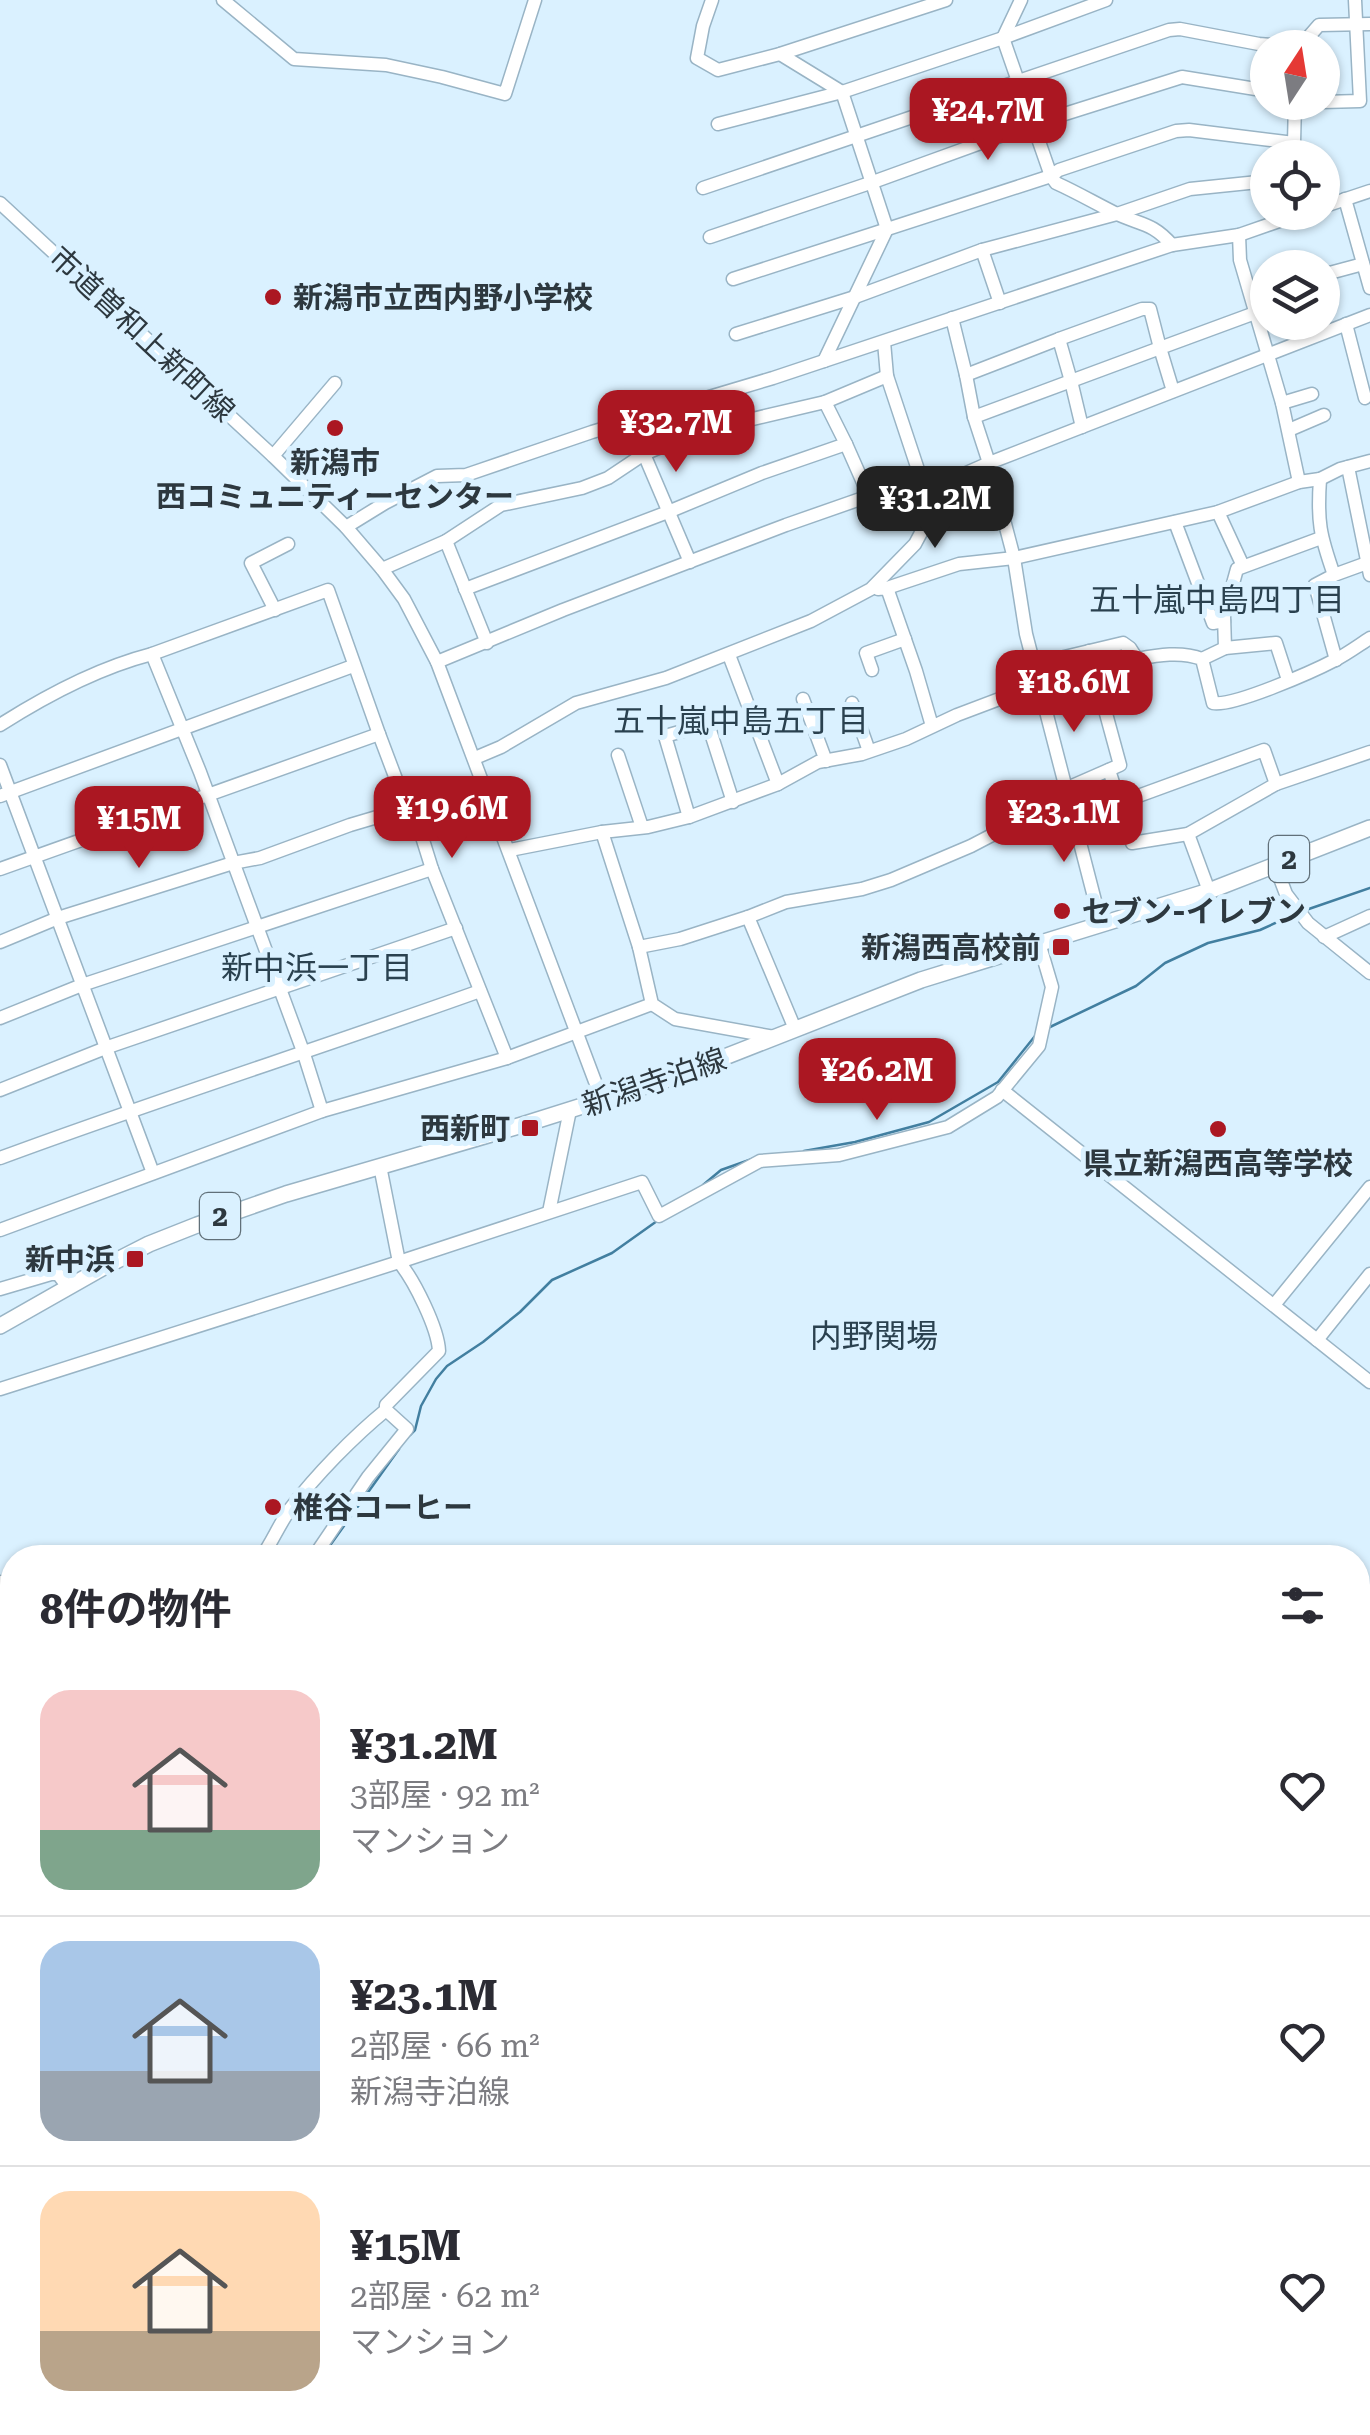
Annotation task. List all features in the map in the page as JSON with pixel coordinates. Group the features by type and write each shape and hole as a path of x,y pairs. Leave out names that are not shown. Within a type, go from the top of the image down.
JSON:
{"main road":[{"name":"新潟寺泊線","path":"0,1326 67,1286 196,1225 286,1194 672,1078 920,980 1209,891 1370,828"}],"street":[{"path":"224,0 294,59 386,65 505,94 536,0"},
{"path":"712,0 697,58 718,70 780,54 904,7 946,0"},
{"path":"1021,0 1003,38 1051,176 1056,183 1116,214 1161,232 1172,245"},
{"path":"718,124 842,92 1106,0"},
{"path":"1340,102 1360,101 1363,24 1355,0"},
{"path":"1315,30 1319,25 1363,24"},
{"path":"703,188 1169,30 1250,42"},
{"path":"780,54 842,92 887,230 824,361"},
{"path":"710,237 1033,124 1182,77 1250,88"},
{"path":"733,278 1051,176 1176,131 1250,142"},
{"path":"736,334 855,297 982,250 1116,214 1190,189 1250,183"},
{"path":"1340,201 1370,191"},
{"path":"1345,199 1370,288"},
{"name":"市道曽和上新町線","path":"0,203 273,456 346,528 404,599 438,662 602,1100"},
{"path":"346,528 437,476 466,475 884,342 1172,245 1251,230"},
{"path":"1239,234 1240,260 1250,295"},
{"path":"982,250 1000,303"},
{"path":"1340,273 1366,270"},
{"path":"966,374 1150,309 1173,392"},
{"path":"974,417 1250,315"},
{"path":"438,662 526,624 882,488 925,491 1370,315"},
{"path":"952,318 974,417 1014,558 1026,634 1100,924"},
{"path":"1346,324 1365,398"},
{"path":"1058,339 1082,427"},
{"path":"1262,340 1290,430 1300,482"},
{"path":"475,758 576,703 666,678 812,622 871,589 915,544 932,512 886,376 884,342"},
{"path":"382,568 446,540 501,505 582,488 608,478 644,454 727,424 825,402 886,376"},
{"path":"273,456 335,384"},
{"path":"1282,403 1312,394"},
{"path":"825,402 869,496"},
{"path":"1290,430 1324,415"},
{"path":"465,588 846,444"},
{"path":"644,454 690,562"},
{"path":"871,589 887,588 959,564 1014,558 1218,512 1370,461"},
{"path":"1336,660 1315,585 1334,575 1368,569 1348,467"},
{"path":"1320,479 1321,538 1334,575"},
{"path":"1218,512 1243,566"},
{"path":"1175,522 1213,623 1224,621"},
{"path":"1226,648 1224,621 1237,569 1321,538"},
{"path":"446,540 488,643"},
{"path":"275,610 251,563 288,544"},
{"path":"887,588 932,726"},
{"path":"0,725 41,698 132,660 328,590 399,787 413,808 432,868 507,1058"},
{"path":"1202,658 1213,703 1220,704 1258,694 1336,660 1370,638"},
{"path":"872,670 866,653 905,639"},
{"path":"1035,664 1123,644 1137,659 1180,654 1202,658 1226,648 1276,643 1288,680"},
{"path":"639,947 680,939 786,902 891,880 971,846 1120,765 1088,651"},
{"path":"152,654 280,988 322,1111"},
{"path":"729,654 778,784"},
{"path":"6,794 353,666"},
{"path":"510,850 689,817 778,784 818,762 869,752 906,739 1039,684"},
{"path":"803,699 826,761"},
{"path":"852,703 869,752"},
{"path":"689,817 665,736 708,724 733,802"},
{"path":"0,869 379,734"},
{"path":"1119,803 1264,750 1276,784"},
{"path":"1109,770 1132,843 1188,834 1276,784 1370,752"},
{"path":"618,755 642,828"},
{"path":"0,765 6,794 35,855 153,1173"},
{"path":"0,942 58,918 485,785"},
{"path":"602,832 639,947 652,1004 675,1019 774,1038"},
{"path":"1188,834 1209,891"},
{"path":"1275,865 1294,907 1370,973"},
{"path":"0,1018 82,985 432,868"},
{"path":"1324,936 1370,916"},
{"path":"748,917 795,1029"},
{"path":"0,1090 108,1047 456,928"},
{"path":"0,1389 642,1182 659,1216 760,1161 840,1155 948,1127 997,1096 1039,1046 1052,987 1039,943"},
{"path":"0,1158 480,991"},
{"path":"0,1230 322,1111 507,1058 652,1004"},
{"path":"1002,1090 1364,1378 1370,1361"},
{"path":"550,1212 570,1110"},
{"path":"271,1545 288,1512 327,1466 386,1410 386,1405 439,1351 426,1313 399,1262 380,1166"},
{"path":"1274,1305 1370,1187"},
{"path":"0,1289 51,1274 58,1274 67,1286"},
{"path":"1317,1340 1370,1274"},
{"path":"322,1545 368,1477 407,1430 386,1410"}],"waterway":[{"path":"1303,911 1370,888"},
{"path":"1050,1027 1136,986 1165,963 1208,943 1260,930 1295,914"},
{"path":"804,1151 929,1122 998,1082 1035,1036"},
{"path":"703,1185 721,1170 752,1159"},
{"path":"410,1435 421,1406 447,1366 520,1312 552,1280 612,1253 657,1221"},
{"path":"330,1545 399,1449"}],"place":[{"name":"新潟市立西内野小学校","path":"273,297"},
{"name":"新潟市 西コミュニティーセンター","path":"335,428"},
{"name":"セブン-イレブン","path":"1062,911"},
{"name":"新潟西高校前","path":"1061,947"},
{"name":"西新町","path":"530,1128"},
{"name":"県立新潟西高等学校","path":"1218,1129"},
{"name":"新中浜","path":"135,1259"},
{"name":"椎谷コーヒー","path":"273,1507"}],"district":[{"name":"五十嵐中島四丁目","path":"1217,600"},
{"name":"五十嵐中島五丁目","path":"741,721"},
{"name":"新中浜一丁目","path":"317,968"},
{"name":"内野関場","path":"874,1336"}]}
